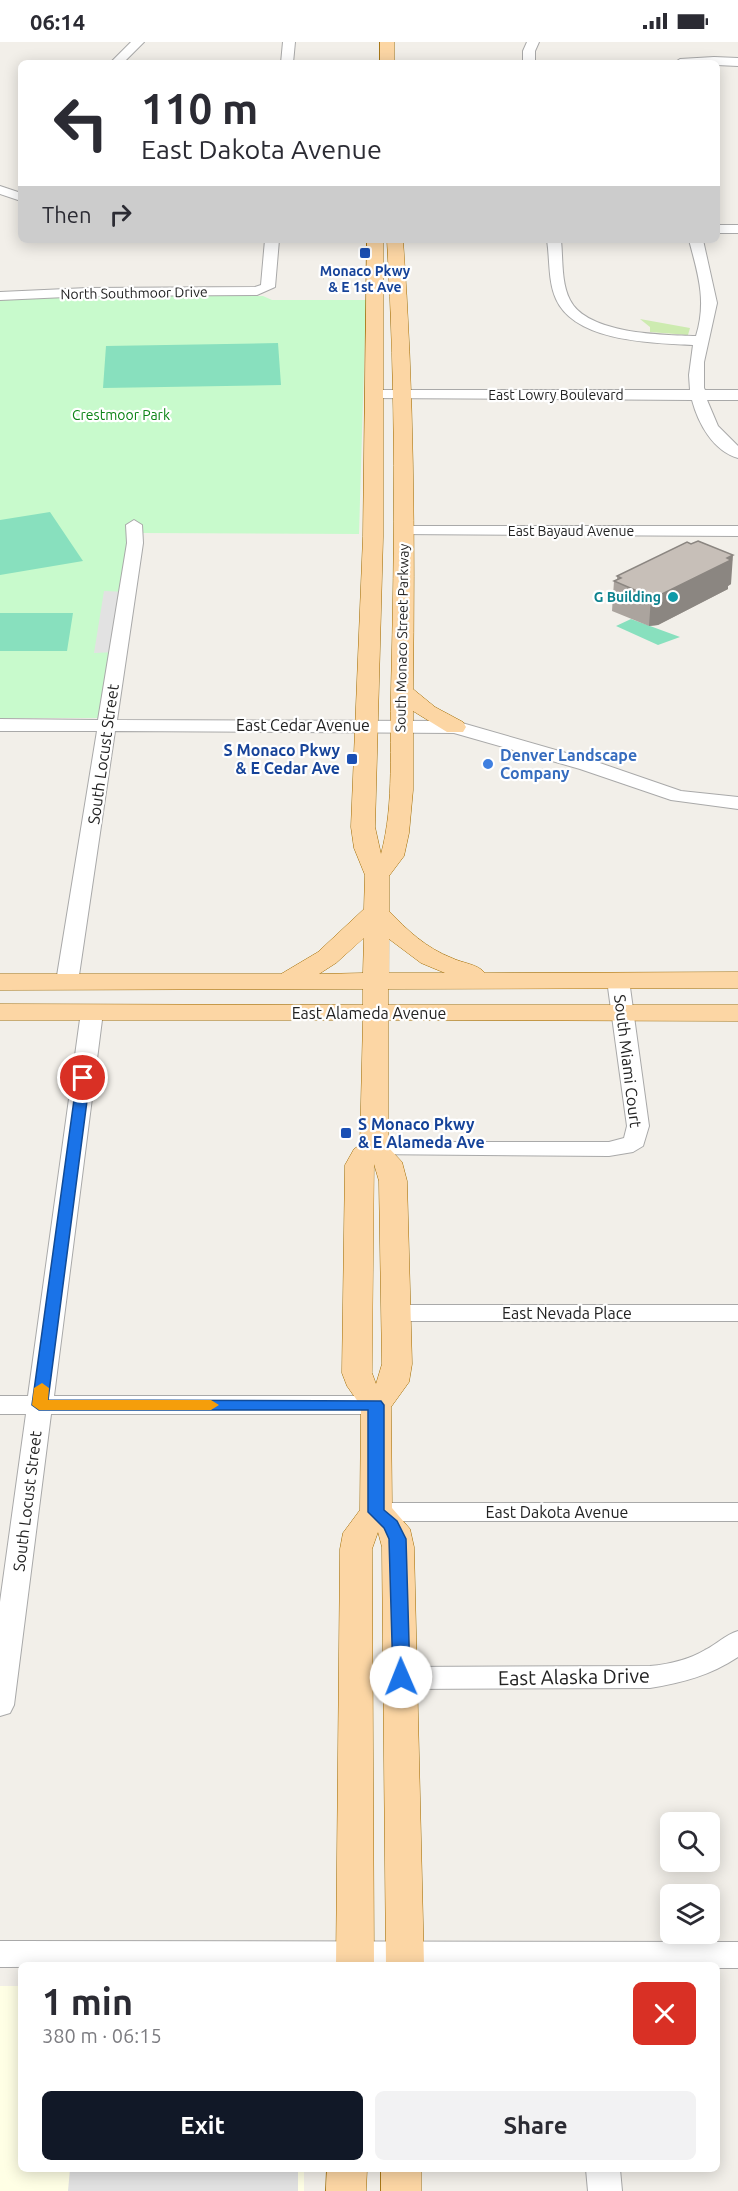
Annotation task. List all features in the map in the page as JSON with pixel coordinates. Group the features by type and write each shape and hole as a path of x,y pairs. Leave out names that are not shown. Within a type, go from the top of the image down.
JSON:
{"main road":[{"path":"387,42 387,60"},
{"name":"South Monaco Street Parkway","path":"374,1149 374,981 377,875 365,844 363,827 373,537 375,243"},
{"name":"South Monaco Street Parkway","path":"377,875 391,858 395,843 400,781 404,584 403,395 395,243"},
{"path":"374,480 386,499 387,520 404,531"},
{"path":"373,537 386,539 390,545 390,566 404,584"},
{"path":"401,690 427,712 455,728"},
{"path":"277,981 300,974 329,958 376,911 400,939 429,958 464,971 524,981"},
{"name":"East Alameda Avenue","path":"0,982 738,980"},
{"name":"East Alameda Avenue","path":"0,1012 738,1013"},
{"path":"355,1959 356,1549 359,1533 376,1512 376,1405 396,1377 397,1313 393,1181 388,1162 374,1149 364,1155 360,1165 357,1373 362,1386 376,1405"},
{"path":"376,1512 391,1525 398,1539 405,1959"},
{"path":"346,2191 347,2172"},
{"path":"401,2191 402,2172"}],"street":[{"path":"119,60 138,42"},
{"path":"287,60 288,42"},
{"path":"529,60 529,51 534,42"},
{"path":"692,60 712,55 738,62"},
{"path":"0,190 18,196"},
{"path":"720,229 738,229"},
{"name":"North Southmoor Drive","path":"0,296 88,292 243,292 268,287 272,243"},
{"path":"554,243 563,301 577,316 599,327 628,335 702,341"},
{"path":"697,243 710,302 696,368 700,395 706,422 713,434 738,453"},
{"name":"East Lowry Boulevard","path":"375,395 738,395"},
{"name":"South Locust Street","path":"67,982 135,543 134,525"},
{"name":"East Bayaud Avenue","path":"404,531 738,531"},
{"name":"East Cedar Avenue","path":"0,725 400,725 455,728 587,765 678,796 738,803"},
{"name":"South Miami Court","path":"374,1149 609,1149 625,1147 635,1141 638,1126 618,980"},
{"name":"South Locust Street","path":"0,1705 92,1012"},
{"name":"East Nevada Place","path":"397,1313 738,1313"},
{"path":"0,1405 376,1405"},
{"name":"East Dakota Avenue","path":"376,1512 738,1512"},
{"name":"East Alaska Drive","path":"401,1677 650,1677 702,1665 738,1641"},
{"path":"0,1954 589,1960 738,1955"},
{"path":"603,2172 605,2191"}],"shaded area":[{"path":"104,591 128,592 117,652 94,653"},
{"path":"0,1986 18,1986 18,2172 304,2172 304,2191 0,2191"},
{"path":"70,2172 298,2172 298,2191 68,2191"}],"green space":[{"name":"Crestmoor Park","path":"117,295 263,296 272,300 366,300 359,534 143,533 116,718 0,718 0,300"},
{"path":"640,319 690,328 688,335 650,332 650,327"},
{"path":"278,343 281,385 103,388 106,346"},
{"path":"50,512 83,561 0,575 0,520"},
{"path":"0,613 73,613 67,651 0,651"},
{"path":"631,619 680,637 658,645 616,626"}],"building":[{"path":"698,541 733,555 727,558 731,560 660,595 651,597 614,581 621,578 617,576 687,542 691,544"}],"slow traffic":[{"path":"42,1388 39,1405 211,1405"}],"place":[{"name":"Monaco Pkwy & E 1st Ave","path":"365,253"},
{"name":"G Building","path":"673,597"},
{"name":"S Monaco Pkwy & E Cedar Ave","path":"352,759"},
{"name":"Denver Landscape Company","path":"488,764"},
{"name":"S Monaco Pkwy & E Alameda Ave","path":"346,1133"}],"route":[{"path":"83,1078 39,1405 376,1405 376,1512 391,1525 398,1539 401,1677"}]}
